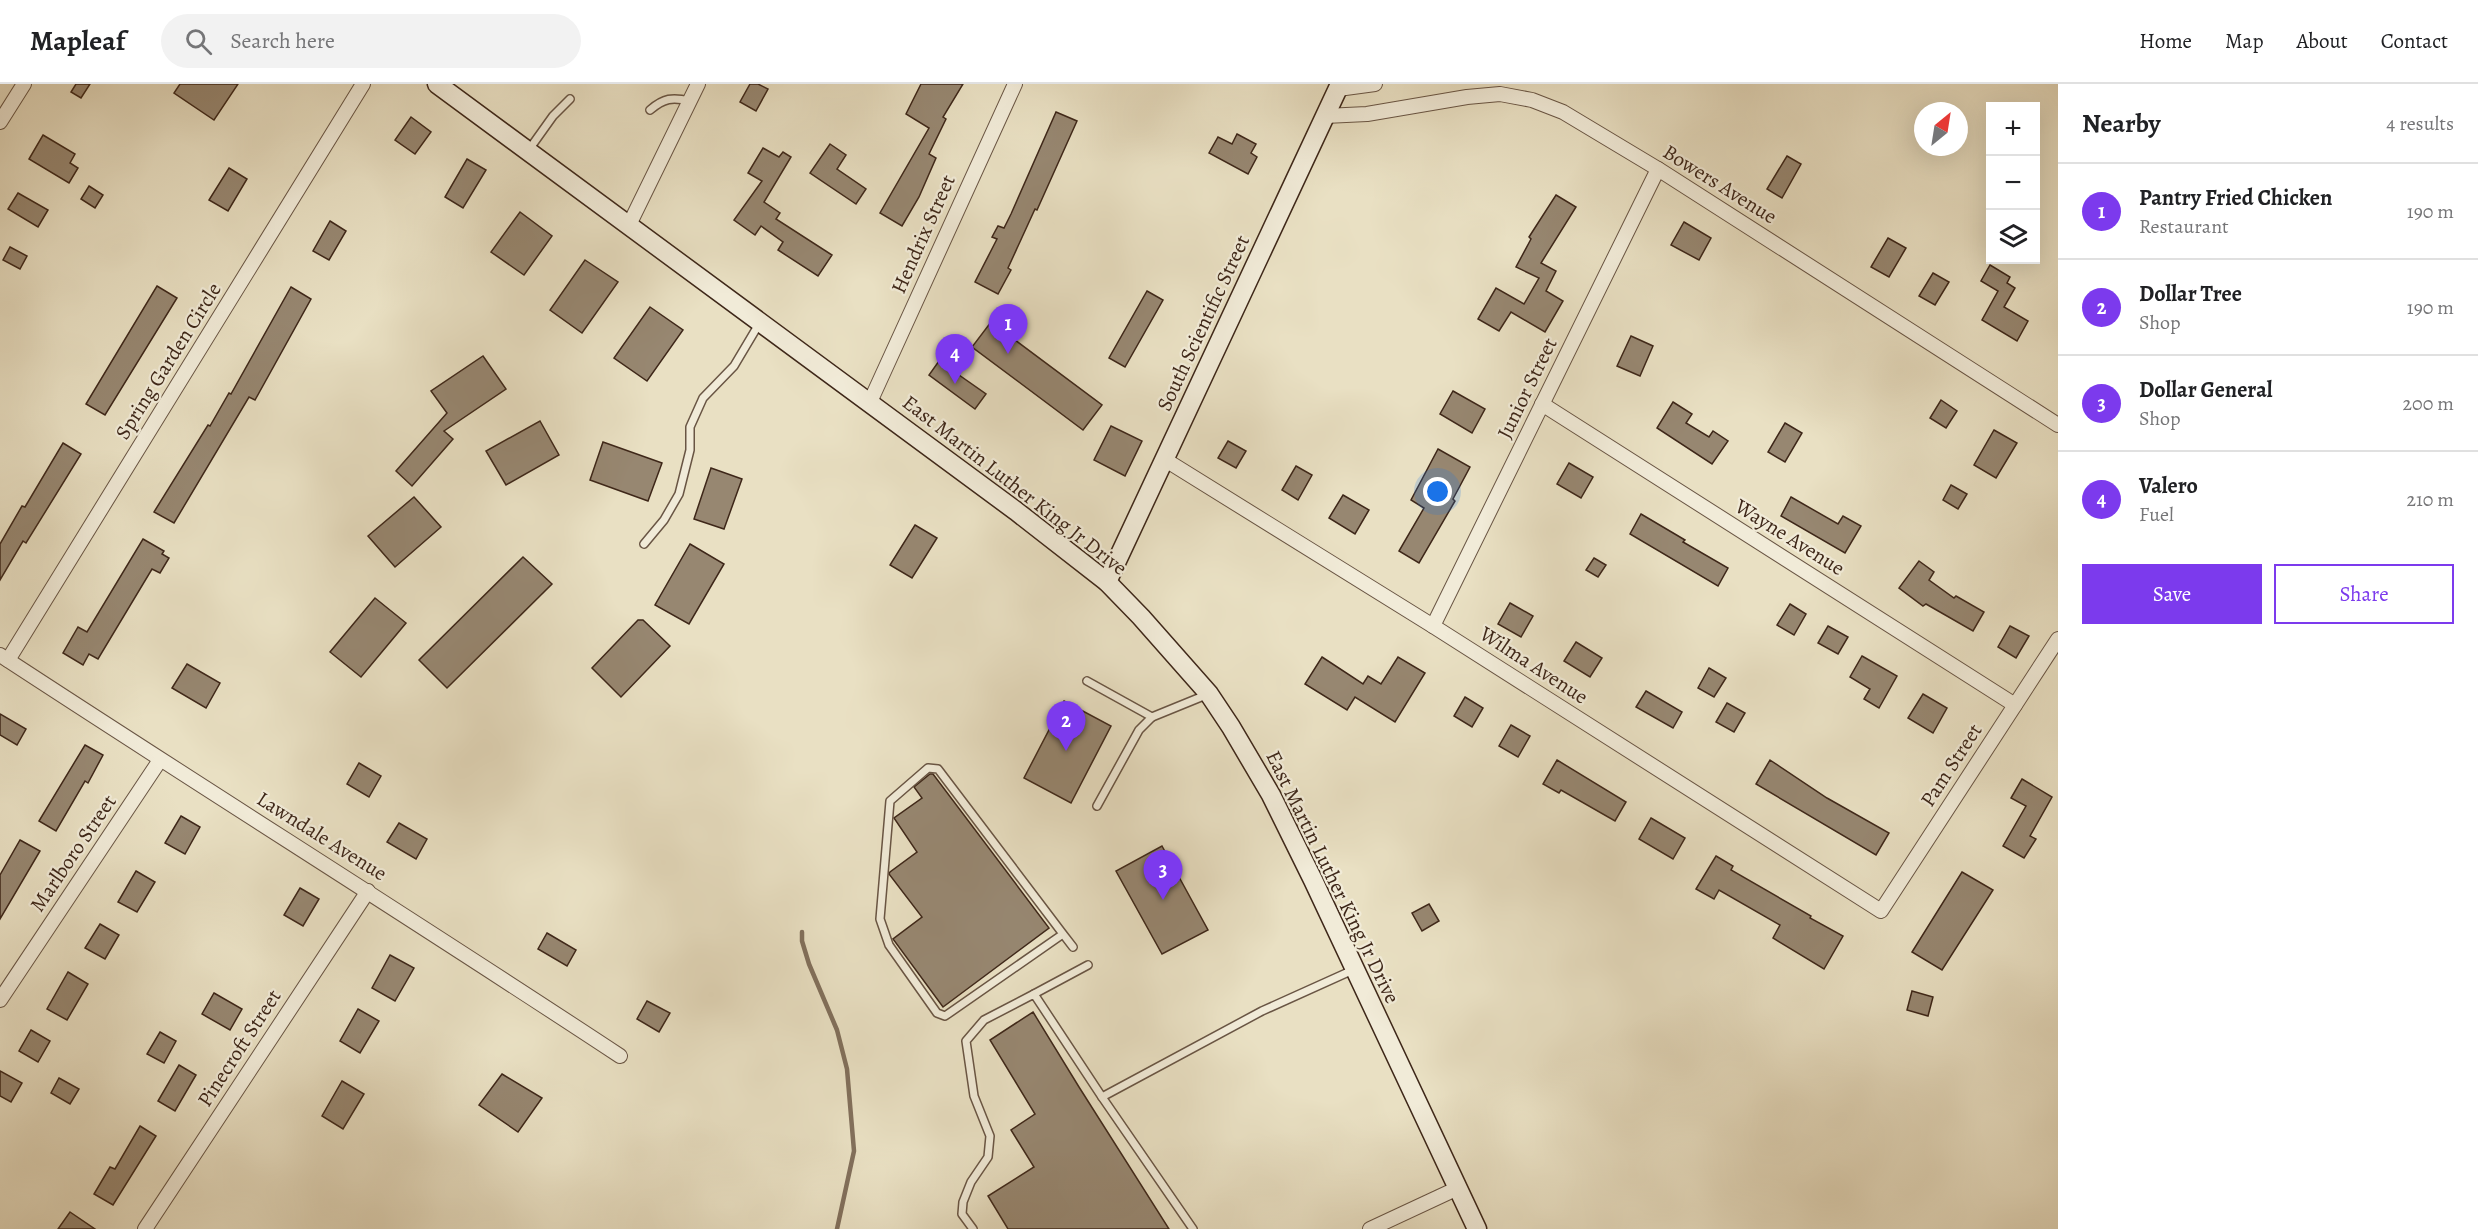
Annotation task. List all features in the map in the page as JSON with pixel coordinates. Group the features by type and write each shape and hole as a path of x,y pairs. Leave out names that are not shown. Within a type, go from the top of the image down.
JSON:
{"main road":[{"name":"East Martin Luther King Jr Drive","path":"437,84 1025,518 1107,582 1142,617 1209,694 1271,795 1356,969 1477,1229"},
{"name":"South Scientific Street","path":"1107,582 1339,86"}],"street":[{"path":"0,122 24,84"},
{"name":"Spring Garden Circle","path":"4,658 363,84"},
{"path":"629,225 698,84"},
{"name":"Hendrix Street","path":"870,402 1015,84"},
{"path":"1339,86 1375,84"},
{"name":"Bowers Avenue","path":"1325,116 1367,114 1467,97 1500,94 1518,96 1563,112 1658,169 2058,425"},
{"name":"Junior Street","path":"1433,626 1658,169"},
{"name":"Wayne Avenue","path":"1542,404 2015,705"},
{"name":"Wilma Avenue","path":"1164,459 1433,626 1879,910"},
{"name":"Pam Street","path":"1879,910 1881,911 2058,639"},
{"name":"Lawndale Avenue","path":"4,658 160,760 368,891 620,1056"},
{"name":"Marlboro Street","path":"0,1000 160,760"},
{"name":"Pinecroft Street","path":"145,1229 368,891"},
{"path":"1371,1229 1458,1188"}],"lane":[{"path":"650,110 661,101 672,97 690,101"},
{"path":"528,151 553,116 570,99"},
{"path":"644,544 664,520 679,494 690,450 690,427 703,398 734,366 760,321"},
{"path":"1087,681 1152,717"},
{"path":"1097,806 1140,730 1152,717 1209,694"},
{"path":"1063,934 945,1016 937,1013 889,945 880,919 890,801 928,768 938,768 1073,947"},
{"path":"973,1229 963,1214 963,1202 971,1182 988,1157 990,1136 974,1096 966,1041 984,1020 1088,965"},
{"path":"1102,1097 1262,1011 1356,969"},
{"path":"1034,994 1193,1229"}],"building":[{"path":"76,84 90,84 81,98 71,92"},
{"path":"180,84 238,84 214,120 174,93"},
{"path":"750,84 758,84 768,89 756,111 740,102"},
{"path":"921,84 963,84 943,117 946,119 929,154 936,158 919,197 902,226 880,213 929,128 906,114"},
{"path":"1056,112 1077,121 1008,268 1011,270 998,294 975,282 997,239 992,237 998,226 1004,228"},
{"path":"411,117 431,132 415,154 395,140"},
{"path":"1237,134 1256,144 1251,153 1257,157 1248,174 1209,153 1218,137 1232,144"},
{"path":"43,135 75,154 70,163 78,168 69,183 29,159"},
{"path":"830,144 846,155 837,169 866,189 856,204 810,173"},
{"path":"763,148 779,157 783,152 791,157 764,202 780,213 776,219 832,255 818,276 778,250 783,242 761,226 755,235 734,220 762,181 748,173"},
{"path":"1787,156 1801,164 1782,198 1767,189"},
{"path":"467,159 486,170 463,208 445,197"},
{"path":"229,168 247,179 228,211 209,200"},
{"path":"89,186 103,195 95,208 81,199"},
{"path":"18,193 48,210 38,227 8,209"},
{"path":"1556,195 1576,207 1541,263 1556,271 1546,291 1563,301 1545,332 1511,312 1499,331 1478,319 1496,288 1524,304 1539,278 1516,267 1531,239 1529,237"},
{"path":"520,212 552,236 524,275 491,252"},
{"path":"330,221 346,231 329,260 313,251"},
{"path":"1684,222 1711,238 1699,260 1671,245"},
{"path":"1888,238 1906,248 1889,277 1871,267"},
{"path":"10,247 27,256 20,269 3,260"},
{"path":"585,260 618,282 582,333 550,310"},
{"path":"1990,265 2010,277 2007,283 2015,288 2004,307 2028,321 2017,341 1982,320 1998,291 1981,281"},
{"path":"1933,273 1949,282 1935,305 1919,296"},
{"path":"157,286 177,298 105,415 86,404"},
{"path":"291,287 311,299 255,400 249,397 174,523 154,512 208,425 210,426 229,393 231,394"},
{"path":"1147,291 1163,300 1125,367 1109,358"},
{"path":"650,307 683,330 647,381 614,358"},
{"path":"991,322 1102,405 1083,430 972,347"},
{"path":"1631,336 1653,346 1640,376 1617,366"},
{"path":"483,356 506,389 444,431 453,439 412,486 396,471 447,413 431,391"},
{"path":"939,361 986,394 975,409 929,375"},
{"path":"1453,391 1485,409 1472,433 1440,414"},
{"path":"1941,400 1957,411 1946,428 1930,418"},
{"path":"1673,402 1692,414 1686,423 1709,437 1713,431 1728,441 1712,464 1657,428"},
{"path":"540,421 559,455 506,485 486,451"},
{"path":"1785,423 1802,433 1785,462 1768,452"},
{"path":"1111,426 1142,441 1125,476 1094,460"},
{"path":"1994,430 2017,443 1996,478 1974,465"},
{"path":"1228,441 1246,451 1236,468 1218,458"},
{"path":"603,442 662,463 648,501 590,480"},
{"path":"63,443 81,454 26,543 23,541 0,580 0,544"},
{"path":"1438,449 1470,467 1453,499 1455,501 1419,563 1399,551 1424,508 1411,500"},
{"path":"1569,463 1593,477 1581,498 1557,484"},
{"path":"1296,466 1312,475 1298,500 1282,490"},
{"path":"711,468 742,479 724,529 694,519"},
{"path":"1951,485 1967,494 1958,509 1943,500"},
{"path":"1343,495 1369,510 1355,534 1329,518"},
{"path":"414,497 441,527 395,567 368,536"},
{"path":"1791,497 1838,524 1843,516 1861,526 1845,553 1781,516"},
{"path":"1641,514 1728,568 1718,586 1630,534"},
{"path":"915,525 937,538 912,578 890,565"},
{"path":"143,539 164,551 162,554 169,558 160,573 152,569 98,659 89,654 83,665 63,653 78,627 87,632"},
{"path":"690,544 724,564 689,624 655,605"},
{"path":"523,557 552,584 447,688 419,660"},
{"path":"1594,558 1606,565 1598,577 1586,570"},
{"path":"1919,561 1934,572 1929,580 1954,598 1956,596 1984,612 1973,631 1926,604 1923,606 1899,588"},
{"path":"375,598 406,623 361,677 330,652"},
{"path":"1510,603 1533,616 1521,637 1498,624"},
{"path":"1790,604 1806,614 1794,635 1777,625"},
{"path":"638,620 643,620 670,646 621,697 592,668"},
{"path":"1828,626 1848,637 1838,654 1818,643"},
{"path":"2010,626 2029,636 2016,658 1998,647"},
{"path":"1576,642 1602,658 1590,677 1564,661"},
{"path":"1862,656 1897,676 1879,708 1864,699 1870,689 1850,677"},
{"path":"1322,657 1363,684 1368,676 1381,684 1398,657 1425,673 1395,722 1355,697 1347,710 1305,684"},
{"path":"187,664 220,683 206,708 172,688"},
{"path":"1709,668 1726,678 1714,697 1698,688"},
{"path":"1646,691 1682,712 1673,728 1636,707"},
{"path":"1923,694 1947,708 1933,733 1908,718"},
{"path":"1465,697 1483,708 1472,727 1454,716"},
{"path":"1064,701 1111,726 1071,803 1024,778"},
{"path":"1727,703 1745,713 1734,732 1716,722"},
{"path":"0,714 26,729 17,745 0,735"},
{"path":"1511,725 1530,736 1518,757 1499,746"},
{"path":"85,745 103,755 88,783 85,781 56,831 39,821"},
{"path":"1557,760 1626,802 1615,821 1561,790 1559,793 1543,784"},
{"path":"1770,760 1827,798 1889,833 1876,855 1756,784"},
{"path":"359,763 381,776 369,797 347,784"},
{"path":"933,774 1049,928 943,1007 893,939 922,917 889,874 917,852 894,818 922,798 914,787"},
{"path":"2022,779 2052,797 2030,836 2036,839 2024,858 2003,846 2026,806 2011,798"},
{"path":"181,816 200,827 185,854 165,843"},
{"path":"1651,818 1685,838 1673,859 1639,839"},
{"path":"399,823 427,839 416,859 387,842"},
{"path":"20,840 40,851 0,919 0,875"},
{"path":"1162,846 1208,930 1162,954 1116,871"},
{"path":"1716,856 1733,866 1731,870 1843,936 1824,969 1773,938 1780,925 1719,890 1714,899 1696,889"},
{"path":"136,871 155,882 137,912 118,902"},
{"path":"1962,872 1993,890 1942,970 1912,952"},
{"path":"300,888 319,899 303,926 284,915"},
{"path":"1429,904 1439,921 1422,931 1412,913"},
{"path":"100,924 119,935 105,959 85,948"},
{"path":"547,933 576,950 567,966 538,949"},
{"path":"390,955 414,968 395,1001 372,988"},
{"path":"68,972 88,984 67,1020 47,1009"},
{"path":"1912,991 1933,997 1928,1016 1907,1010"},
{"path":"214,993 242,1009 230,1030 202,1014"},
{"path":"647,1001 670,1013 659,1032 637,1019"},
{"path":"358,1009 379,1021 360,1053 340,1041"},
{"path":"1033,1012 1169,1229 1008,1229 988,1196 1034,1167 1011,1130 1035,1114 990,1040"},
{"path":"31,1030 50,1041 38,1062 19,1051"},
{"path":"160,1032 176,1041 164,1063 147,1054"},
{"path":"179,1065 196,1075 175,1111 158,1101"},
{"path":"0,1071 22,1083 11,1102 0,1096"},
{"path":"502,1074 542,1098 518,1132 479,1105"},
{"path":"59,1078 79,1089 70,1104 51,1093"},
{"path":"342,1081 364,1094 343,1129 322,1116"},
{"path":"140,1126 156,1136 113,1205 94,1194 110,1167 115,1169"},
{"path":"70,1212 95,1229 58,1229"}],"waterway":[{"path":"802,932 802,941 809,964 837,1030 847,1069 854,1151 837,1229"}],"place":[{"name":"Pantry Fried Chicken","path":"1008,354"},
{"name":"Valero","path":"955,384"},
{"name":"Dollar Tree","path":"1066,751"},
{"name":"Dollar General","path":"1163,900"}]}
